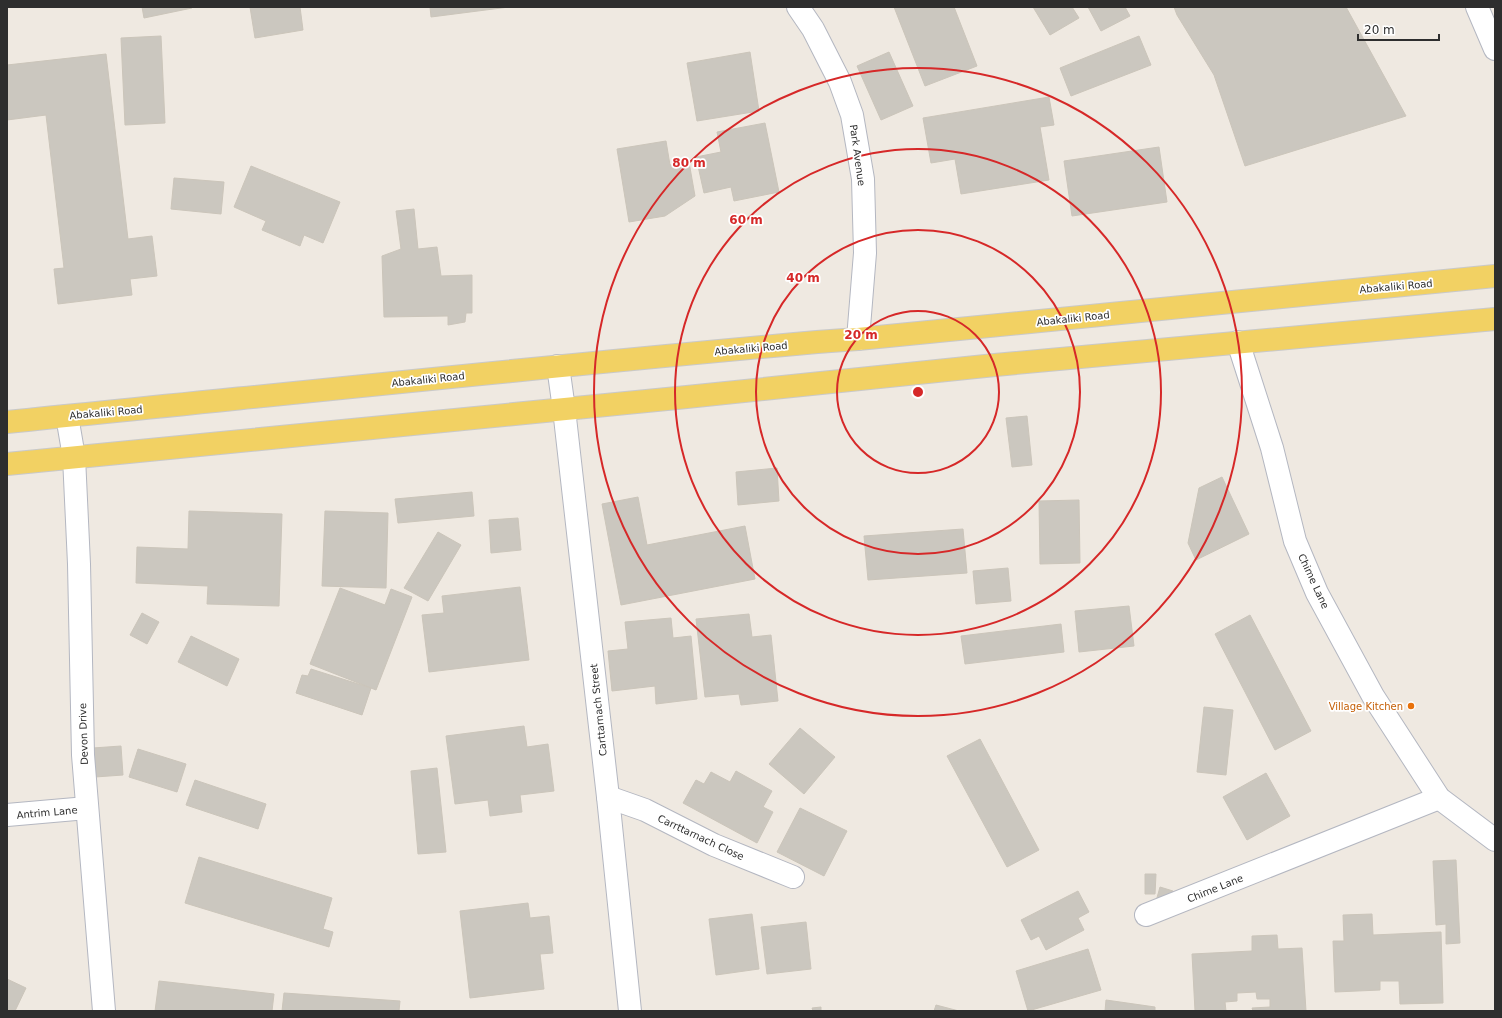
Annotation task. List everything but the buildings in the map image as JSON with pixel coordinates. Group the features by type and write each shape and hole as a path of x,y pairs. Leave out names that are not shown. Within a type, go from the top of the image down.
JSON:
{"main road":[{"name":"Abakaliki Road","path":"7,422 558,366 785,344 858,339 1495,276"},
{"path":"7,464 995,365 1495,318"}],"street":[{"name":"Park Avenue","path":"798,7 813,29 840,82 852,115 863,179 864,253 858,339"},
{"path":"1477,7 1495,49"},
{"name":"Chime Lane","path":"1238,342 1272,448 1295,541 1318,593 1373,696 1439,798 1495,840"},
{"name":"Carttarnach Street","path":"558,366 608,797 630,1011"},
{"name":"Devon Drive","path":"67,416 74,457 79,564 83,755 104,1011"},
{"name":"Carrttarnach Close","path":"608,797 645,810 714,845 793,877"},
{"name":"Chime Lane","path":"1146,915 1439,798"},
{"name":"Antrim Lane","path":"7,815 87,808"}],"place":[{"name":"Village Kitchen","path":"1411,706"}]}
